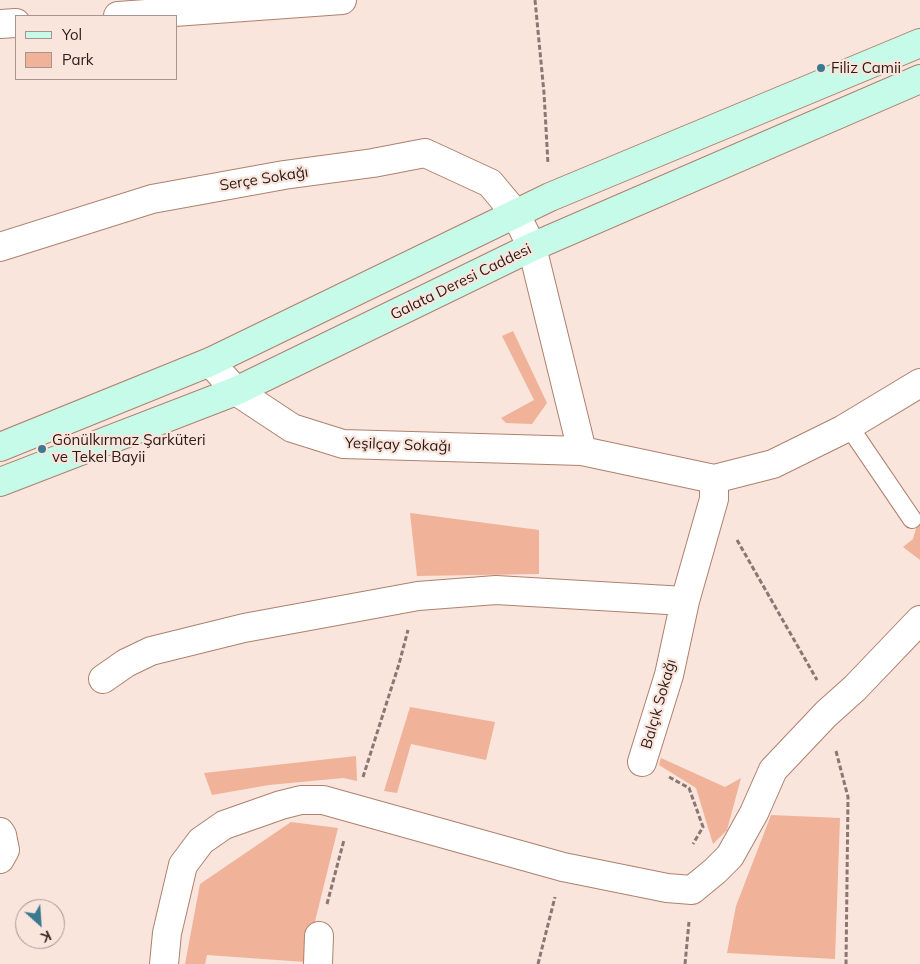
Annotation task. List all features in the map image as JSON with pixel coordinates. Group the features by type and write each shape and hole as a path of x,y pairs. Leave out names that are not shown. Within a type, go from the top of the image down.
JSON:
{"main road":[{"path":"0,446 210,362 550,197 920,43"},
{"name":"Galata Deresi Caddesi","path":"0,482 236,391 532,248 920,78"}],"street":[{"path":"132,15 342,0"},
{"path":"0,24 15,23"},
{"name":"Serçe Sokağı","path":"0,247 152,199 284,175 373,163 425,153 490,183 514,213 532,248 582,451"},
{"name":"Yeşilçay Sokağı","path":"210,362 236,391 292,428 343,444 582,451 714,479"},
{"path":"714,479 773,464 848,425 920,383"},
{"name":"Balçık Sokağı","path":"642,762 669,675 686,601 714,500 714,479"},
{"path":"103,679 126,663 151,652 244,628 418,596 496,590 686,601"},
{"path":"164,964 168,933 183,865 201,841 224,825 301,800 323,800 563,868 679,889 710,876 730,856 754,813 773,770 920,620"},
{"path":"0,832 5,850 0,859"},
{"path":"318,964 319,936"}],"lane":[{"path":"848,425 912,519"}],"path":[{"path":"535,0 544,93 550,197"},
{"path":"319,936 352,809 399,664 418,596"},
{"name":"Balçık Sokağı","path":"642,762 689,788 702,827 679,889 685,964"},
{"path":"538,964 563,868"}],"green space":[{"path":"513,331 547,403 532,424 506,423 501,418 534,400 502,336"},
{"path":"410,513 539,530 539,574 417,576"},
{"path":"920,523 920,560 903,547 913,539 917,525"},
{"path":"410,707 495,722 486,760 411,744 397,793 384,791"},
{"path":"356,756 357,781 343,778 269,785 212,795 204,773"},
{"path":"661,758 725,787 741,778 727,830 713,844 696,788 659,765"},
{"path":"771,815 840,818 835,959 727,953 736,906"},
{"path":"291,822 338,828 305,962 207,955 205,964 185,964 200,884"}],"place":[{"name":"Filiz Camii","path":"821,68"},
{"name":"Gönülkırmaz Şarküteri ve Tekel Bayii","path":"42,449"}]}
